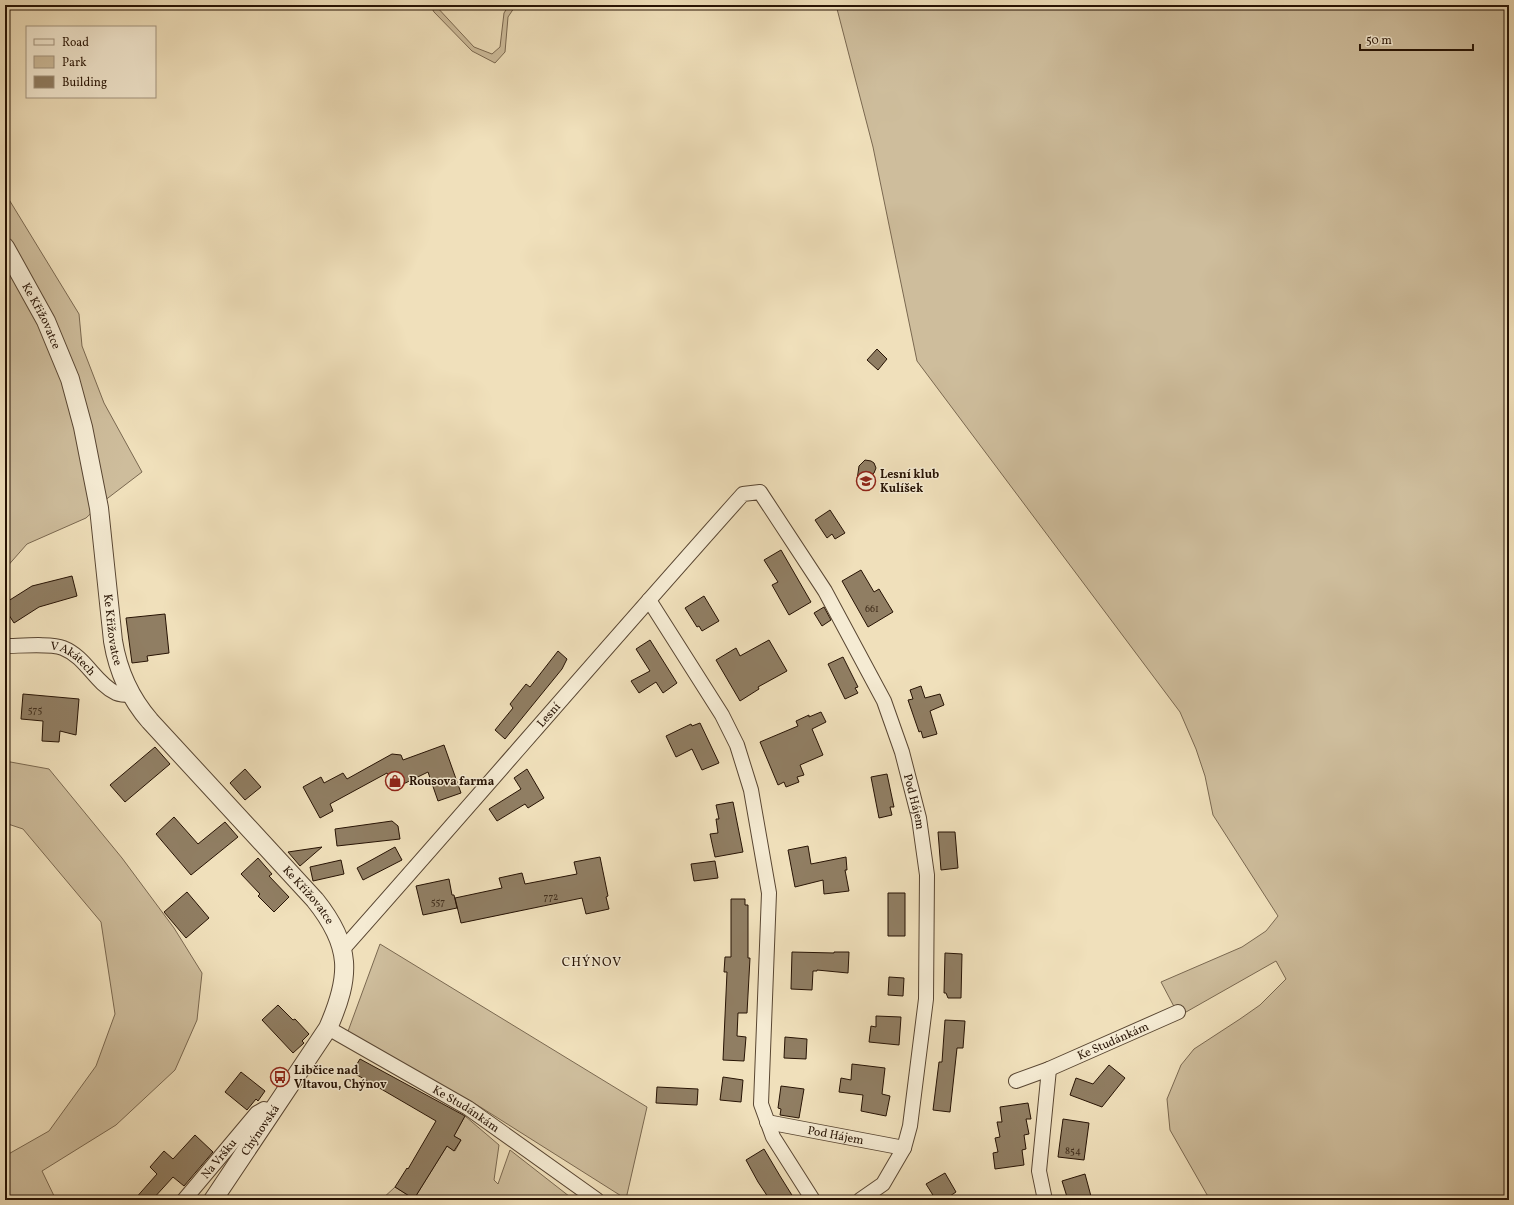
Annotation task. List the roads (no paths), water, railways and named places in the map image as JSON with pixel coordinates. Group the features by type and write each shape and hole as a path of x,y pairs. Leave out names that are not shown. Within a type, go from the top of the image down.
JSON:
{"street":[{"name":"Ke Křižovatce","path":"5,247 46,321 70,379 83,427 99,508 116,657 121,672 132,695 150,721 315,900 334,926 342,950"},
{"name":"Lesní","path":"342,950 743,494 760,492"},
{"name":"Pod Hájem","path":"760,492 825,591 884,701 902,752 919,818 927,875 926,999 910,1126 904,1148 884,1184 860,1200"},
{"path":"649,600 722,715 737,745 751,790 769,893 761,1104 773,1137 813,1200"},
{"name":"V Akátech","path":"5,646 33,645 62,647 75,654 107,688 118,694 132,695"},
{"name":"Chýnovská","path":"213,1200 328,1028 340,1001 344,982 345,968 342,950"},
{"name":"Ke Studánkám","path":"1016,1081 1049,1069 1178,1012"},
{"name":"Ke Studánkám","path":"328,1028 468,1108 597,1200"},
{"path":"1045,1200 1039,1171 1049,1069"},
{"name":"Na Vršku","path":"184,1200 256,1113 264,1109 273,1111"},
{"name":"Pod Hájem","path":"767,1122 904,1148"}],"place":[{"name":"Lesní klub Kulíšek","path":"866,481"},
{"name":"Rousova farma","path":"395,781"},
{"name":"Libčice nad Vltavou, Chýnov","path":"280,1077"}],"district":[{"name":"CHÝNOV","path":"592,961"}]}
